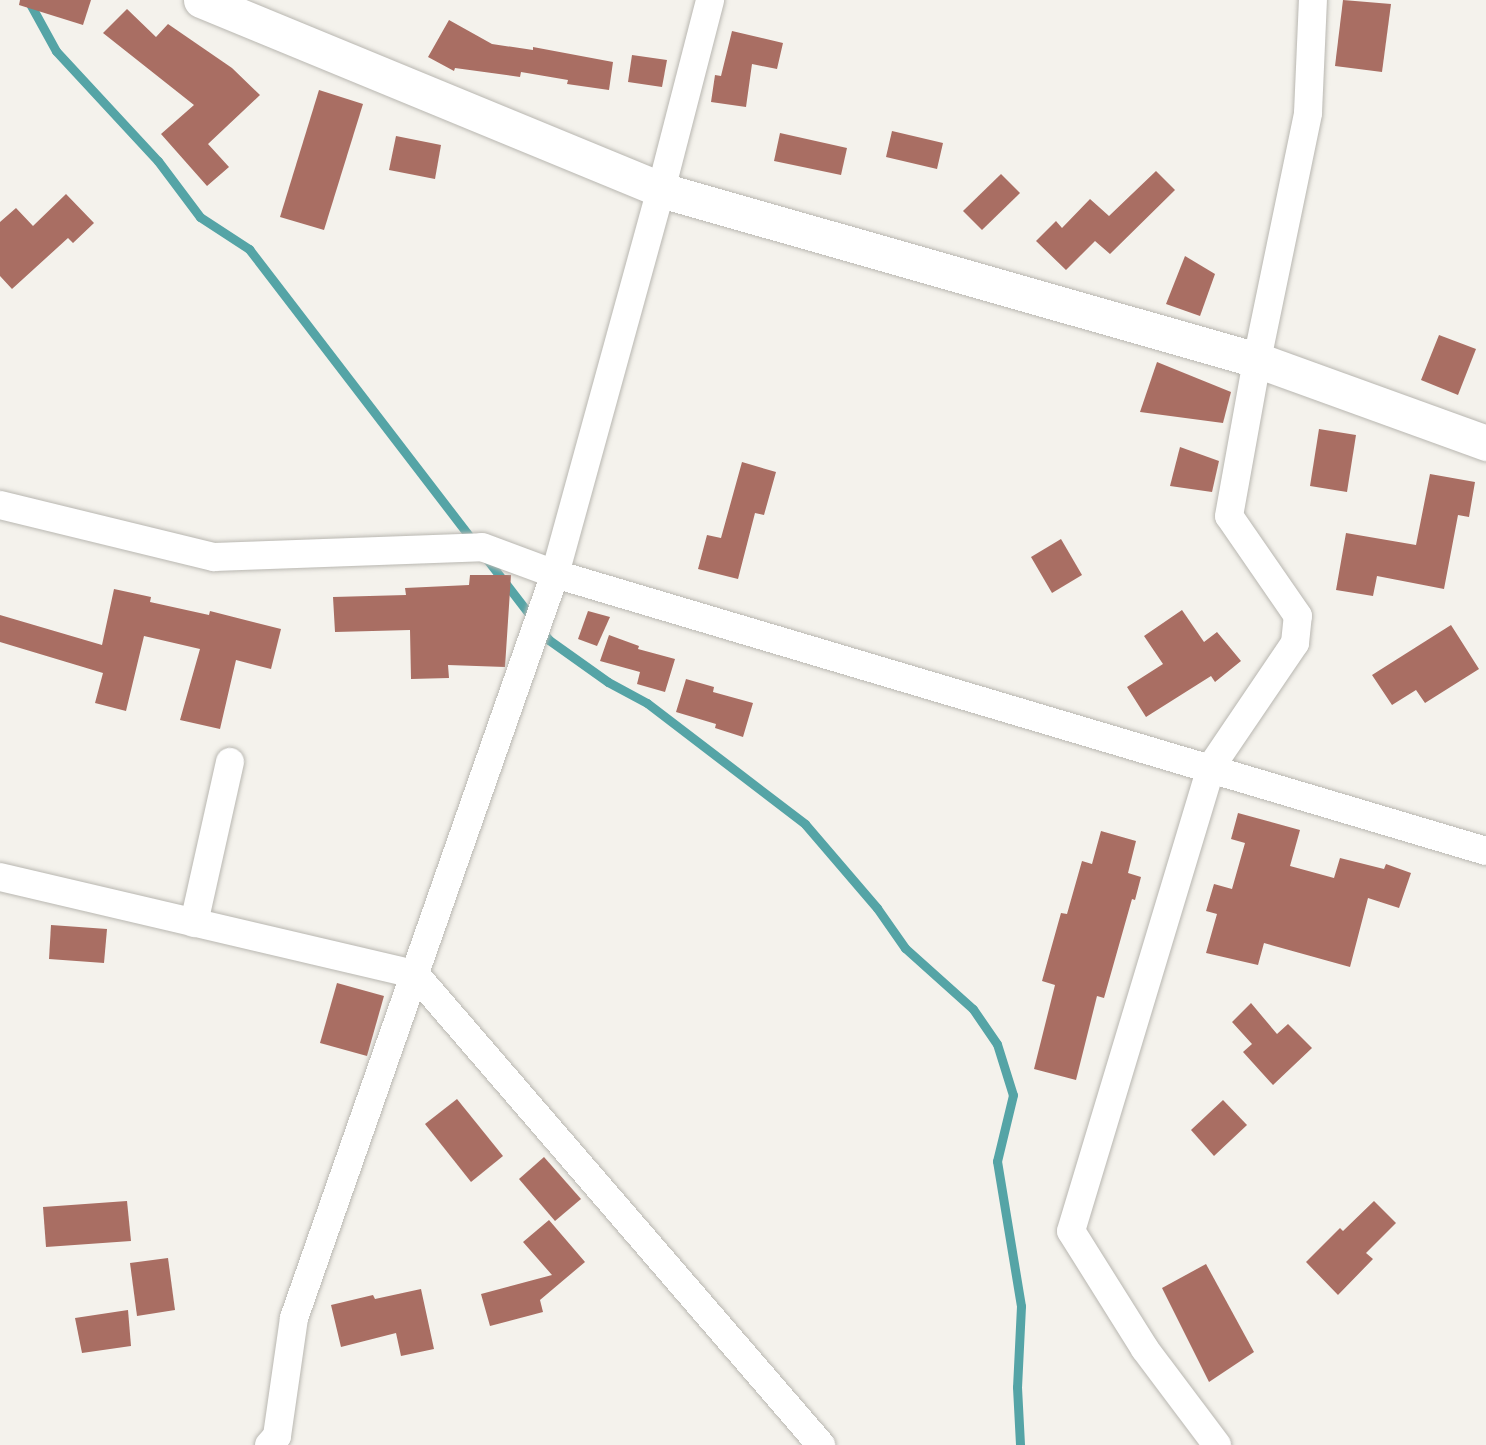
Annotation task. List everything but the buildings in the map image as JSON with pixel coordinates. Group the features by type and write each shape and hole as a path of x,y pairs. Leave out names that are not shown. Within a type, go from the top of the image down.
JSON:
{"street":[{"path":"201,0 250,9 661,190 1257,360 1486,443"},
{"path":"269,1445 277,1436 294,1318 555,574 661,190 710,0"},
{"path":"1217,1445 1145,1349 1071,1231 1211,768 1295,643 1298,616 1229,516 1257,360 1308,113 1313,0"},
{"path":"0,505 214,557 482,547 555,574 1486,851"},
{"path":"194,923 230,762"},
{"path":"0,877 415,974 821,1445"}],"waterway":[{"path":"28,0 56,51 158,161 200,217 249,249 473,541"},
{"path":"486,558 533,619"},
{"path":"541,630 549,640 608,682 647,703 805,824 877,908 905,948 973,1009 997,1044 1013,1095 997,1161 1021,1306 1017,1387 1020,1445"}]}
